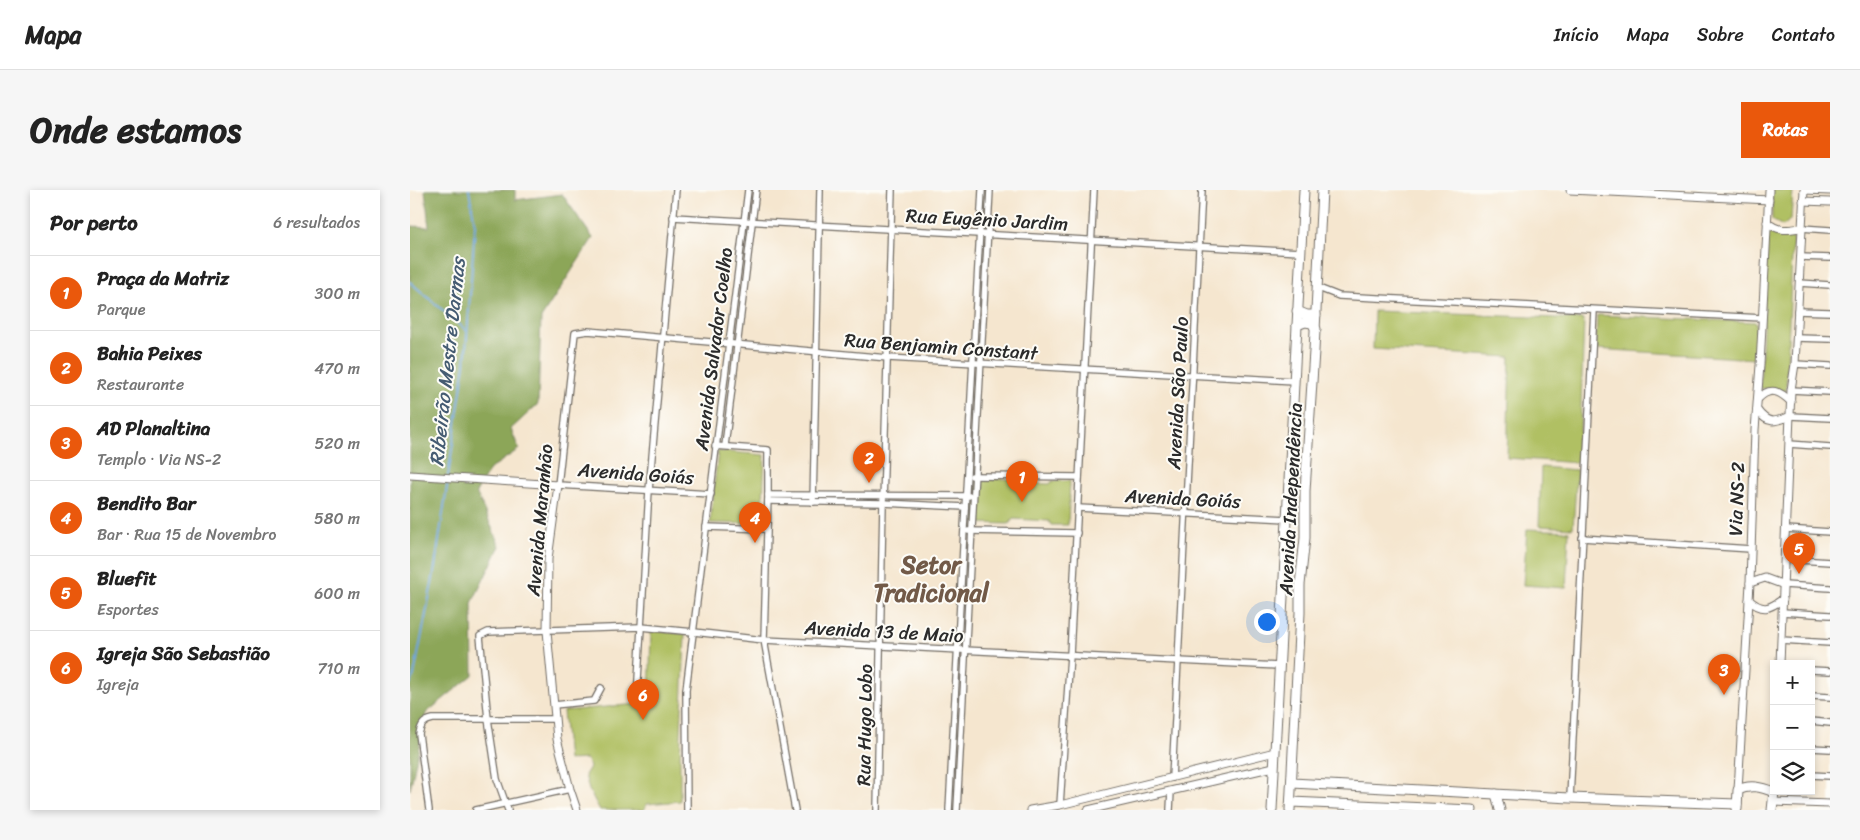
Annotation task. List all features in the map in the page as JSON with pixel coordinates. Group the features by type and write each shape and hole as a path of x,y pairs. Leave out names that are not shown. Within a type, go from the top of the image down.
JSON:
{"main road":[{"name":"Avenida Independência","path":"1272,810 1304,190"},
{"name":"Avenida Independência","path":"1290,806 1300,585 1305,538 1305,491 1316,329 1316,287 1322,195"},
{"path":"1297,311 1307,315 1316,315"},
{"path":"1296,325 1308,322 1312,323 1316,329"},
{"path":"1285,562 1293,567 1301,567"},
{"path":"1283,586 1292,580 1300,585"},
{"path":"1277,708 1285,713 1294,708"},
{"path":"1276,731 1285,725 1293,732"},
{"path":"1292,783 1570,798 1649,805 1737,807"},
{"path":"1317,803 1318,784"},
{"path":"1738,790 1750,786 1761,788 1773,798"},
{"path":"1376,806 1378,788"},
{"path":"1413,790 1413,807"},
{"path":"1423,807 1424,790"},
{"name":"Via NS-2","path":"1737,807 1738,790"},
{"path":"1496,794 1500,810"},
{"path":"1290,806 1317,803 1472,810"}],"street":[{"path":"637,697 649,490 676,190"},
{"name":"Avenida Salvador Coelho","path":"687,810 686,690 748,190"},
{"name":"Avenida Salvador Coelho","path":"725,446 756,190"},
{"path":"813,498 820,190"},
{"name":"Rua Hugo Lobo","path":"877,810 892,190"},
{"path":"949,810 982,190"},
{"path":"957,810 990,190"},
{"path":"1060,805 1077,533 1094,190"},
{"name":"Avenida São Paulo","path":"1172,778 1202,190"},
{"path":"1322,195 1329,190"},
{"path":"1570,190 1769,200"},
{"path":"1719,197 1724,190"},
{"name":"Via NS-2","path":"1738,790 1769,190"},
{"path":"1780,660 1791,402 1795,364 1804,190 1830,191"},
{"path":"1803,201 1830,202"},
{"name":"Rua Eugênio Jardim","path":"673,216 819,226 1300,252"},
{"path":"1767,222 1779,230 1801,228 1830,230"},
{"path":"1800,257 1830,258"},
{"path":"1799,283 1830,285"},
{"path":"1316,287 1339,296 1762,318"},
{"path":"1570,798 1594,310"},
{"path":"1798,311 1830,312"},
{"name":"Rua Benjamin Constant","path":"588,331 737,346 888,358 1085,371 1294,381"},
{"name":"Avenida Maranhão","path":"578,810 570,789 557,739 547,631 548,559 575,334 588,331"},
{"path":"1796,338 1830,339"},
{"path":"1795,364 1830,366"},
{"path":"1758,399 1771,390 1778,391 1791,402"},
{"path":"1792,390 1830,392"},
{"path":"1757,410 1765,419 1774,422 1791,416 1830,418"},
{"path":"1789,444 1830,447"},
{"path":"715,446 768,450 764,640 795,810"},
{"name":"Avenida Goiás","path":"410,475 711,494"},
{"path":"966,476 1080,478"},
{"path":"768,498 974,496"},
{"path":"813,498 965,507"},
{"name":"Avenida Goiás","path":"1078,508 1287,519"},
{"path":"706,527 767,529"},
{"path":"1786,529 1830,532"},
{"path":"964,531 1077,533"},
{"path":"1582,538 1751,549"},
{"path":"1785,559 1830,562"},
{"path":"1750,583 1765,578 1784,585 1830,588"},
{"path":"1749,600 1766,608 1772,607 1783,599"},
{"path":"1782,612 1830,616"},
{"name":"Avenida 13 de Maio","path":"488,719 480,636 488,632 641,627 764,640 1279,666"},
{"path":"1781,640 1830,643"},
{"path":"1815,670 1830,671"},
{"path":"554,705 594,701 601,688"},
{"path":"1815,696 1830,697"},
{"path":"429,810 419,734 421,726 426,720 433,718 555,719"},
{"path":"488,719 497,779 507,807"},
{"path":"1815,722 1830,723"},
{"path":"1815,748 1830,749"},
{"path":"1031,810 1060,805 1275,752"},
{"path":"1221,766 1223,779"},
{"path":"1088,810 1274,767"},
{"path":"1815,775 1830,776"},
{"path":"1130,788 1126,795 1128,798 1134,799"},
{"path":"476,810 507,807 570,789"},
{"path":"1170,810 1171,791"},
{"path":"1112,792 1120,796 1120,800 1115,804"},
{"path":"1773,798 1830,804"}],"green space":[{"path":"425,190 515,190 515,200 562,194 593,238 541,318 538,404 511,429 519,449 490,469 476,492 500,546 472,603 473,675 426,713 410,790 410,226 429,227"},
{"path":"1772,190 1793,190 1791,219 1783,226 1772,220"},
{"path":"1768,233 1793,234 1786,391 1760,388"},
{"path":"1374,311 1584,319 1579,463 1507,458 1510,357 1373,349"},
{"path":"1597,315 1756,322 1755,359 1596,349"},
{"path":"718,451 765,455 762,524 710,523"},
{"path":"1541,467 1577,470 1573,528 1539,526"},
{"path":"977,479 1012,479 1015,483 1050,484 1052,481 1070,481 1068,525 1051,525 1049,521 1013,519 1009,524 974,523"},
{"path":"1527,529 1569,531 1566,588 1523,585"},
{"path":"651,631 685,634 680,801 647,804 644,810 600,810 589,790 585,775 590,767 586,759 568,760 563,711 649,703"}],"waterway":[{"name":"Ribeirão Mestre Darmas","path":"448,476 465,364 475,225 469,190"},
{"path":"410,282 467,331"},
{"name":"Ribeirão Mestre Darmas","path":"410,684 414,675 434,573 448,480"}],"place":[{"name":"Bahia Peixes","path":"869,483"},
{"name":"Praça da Matriz","path":"1022,502"},
{"name":"Bendito Bar","path":"755,543"},
{"name":"Bluefit","path":"1799,574"},
{"name":"AD Planaltina","path":"1724,695"},
{"name":"Igreja São Sebastião","path":"643,720"}],"district":[{"name":"Setor Tradicional","path":"931,579"}]}
